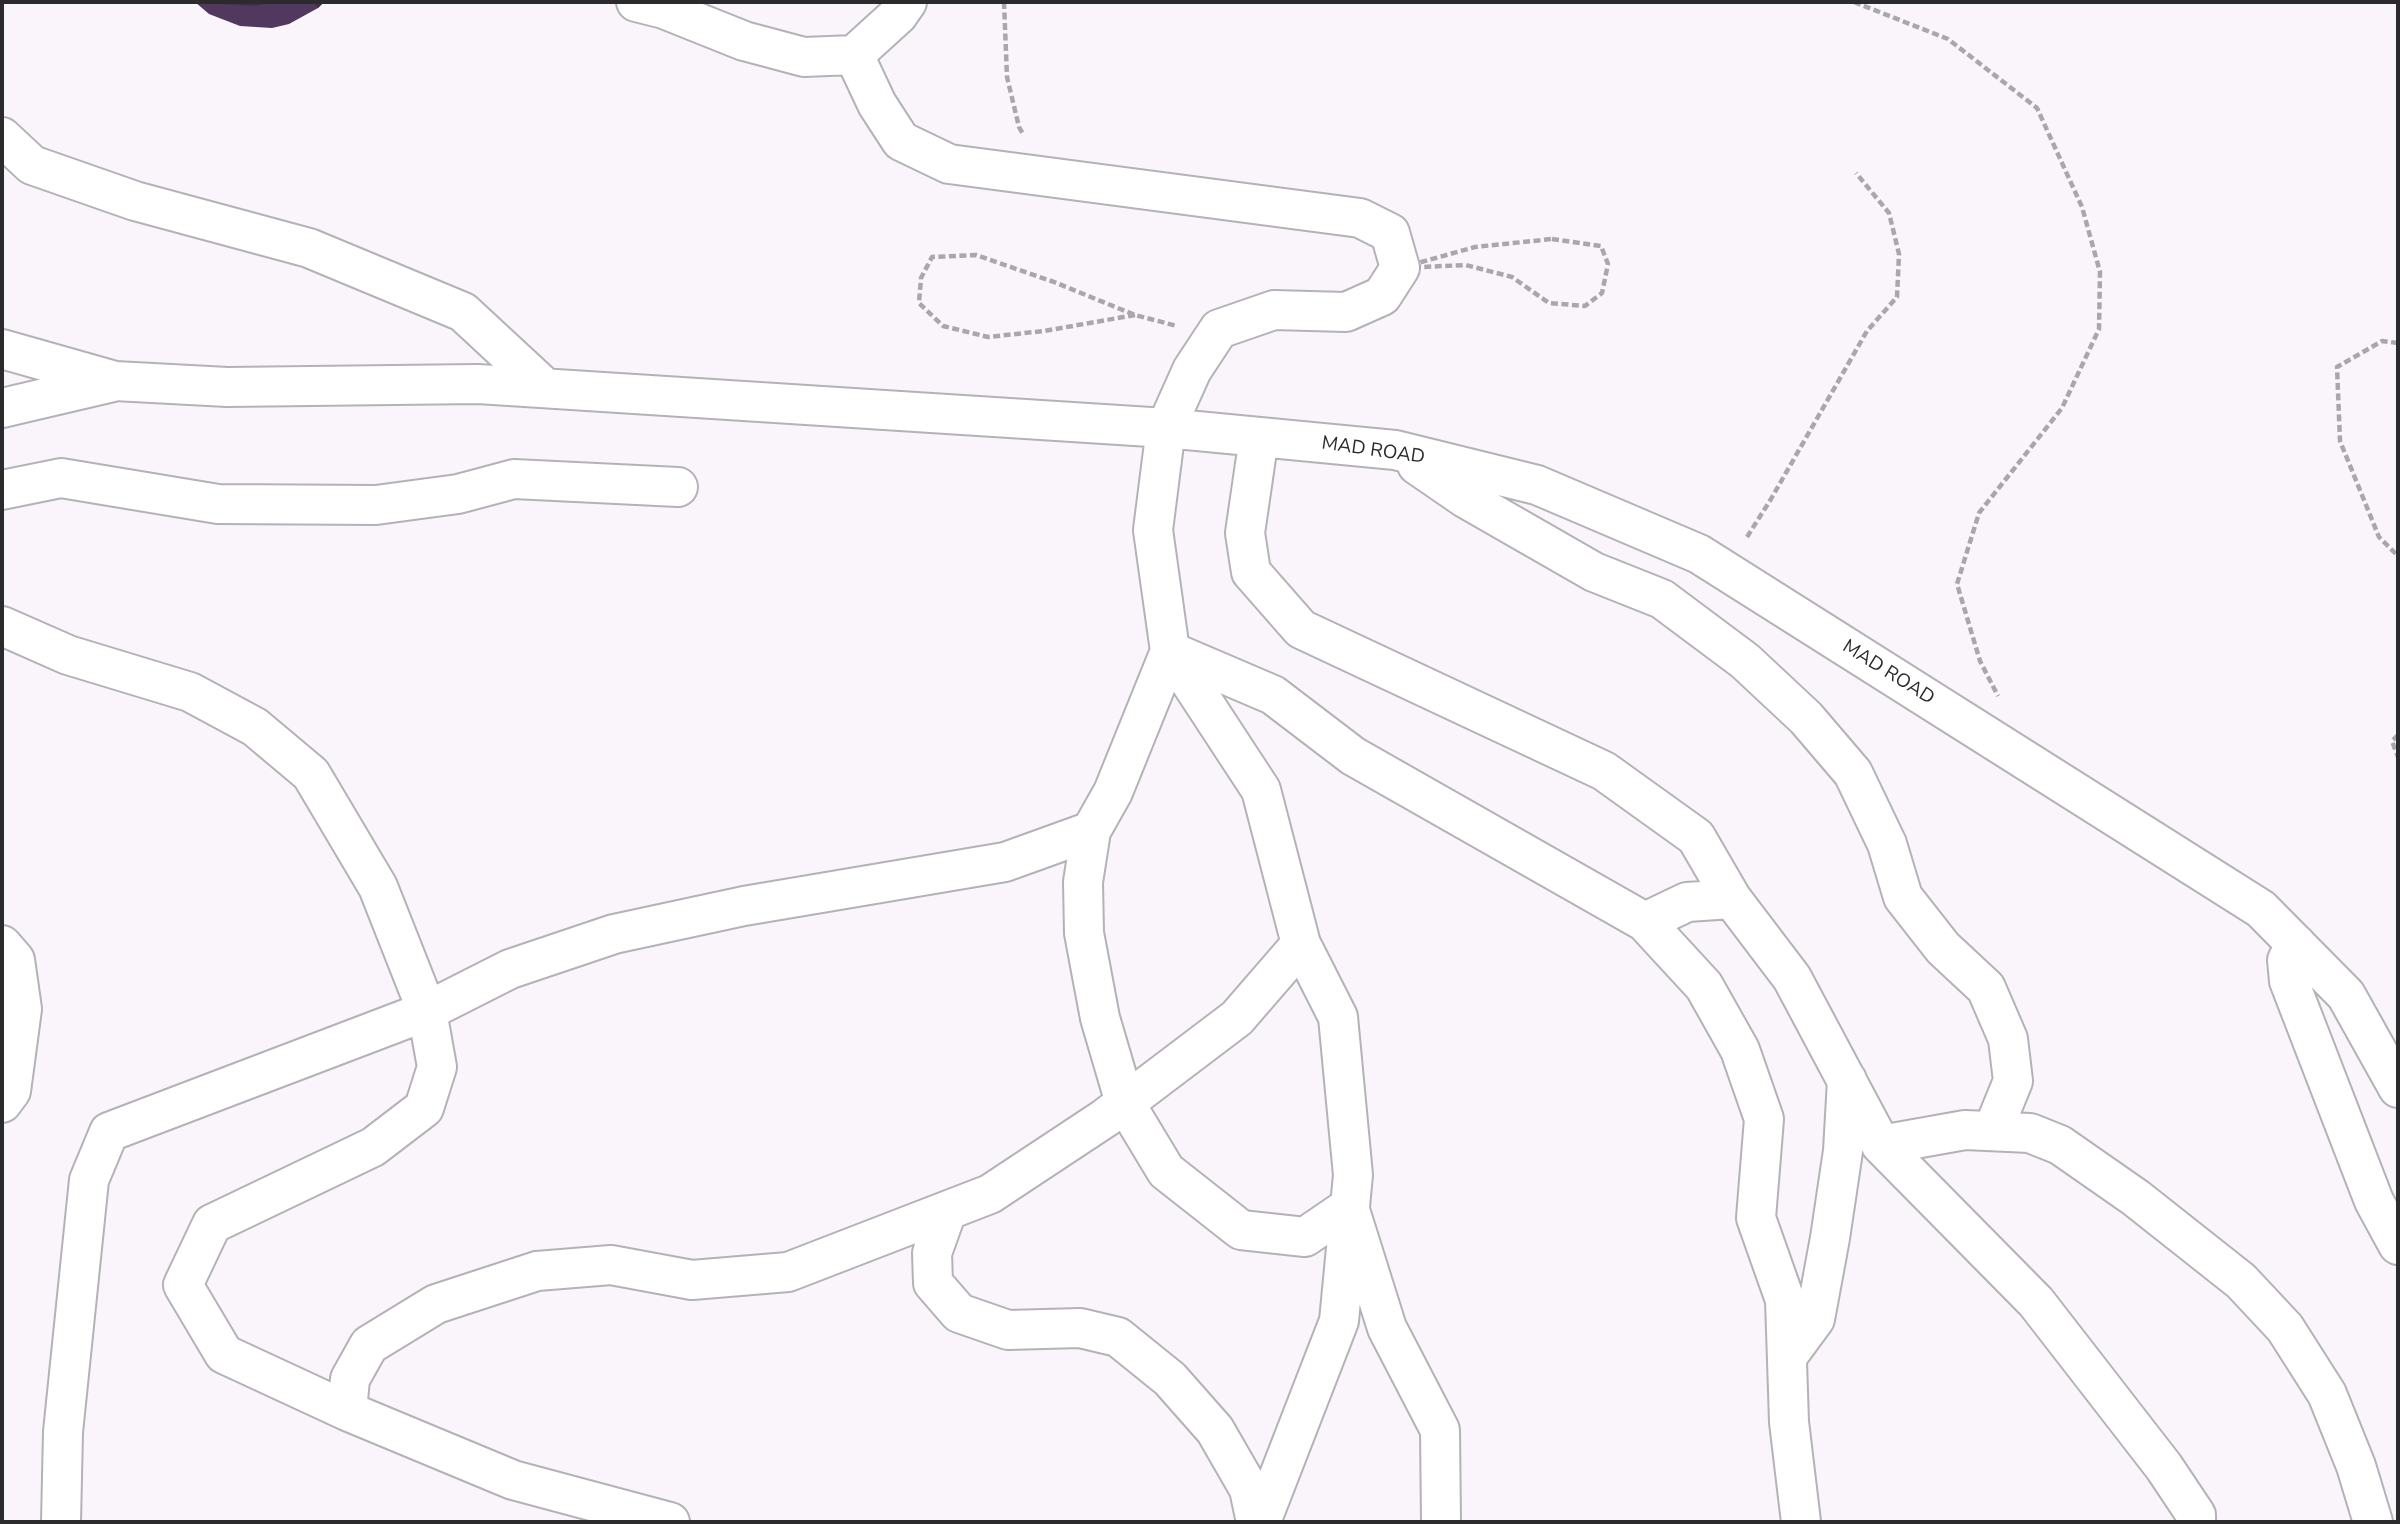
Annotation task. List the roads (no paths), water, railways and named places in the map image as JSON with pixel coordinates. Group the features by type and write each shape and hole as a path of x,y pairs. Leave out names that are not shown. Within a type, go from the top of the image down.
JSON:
{"street":[{"path":"653,4 744,41 804,57 854,55 898,15 908,2"},
{"path":"854,55 877,104 901,141 949,164 1360,218 1390,233 1400,268 1382,296 1346,312 1274,310 1219,329 1192,370 1166,428 1153,530 1170,651 1261,790 1301,944 1338,1017 1353,1175 1339,1321 1258,1522"},
{"path":"2,137 32,165 135,201 309,248 463,312 545,388"},
{"path":"2,349 115,381"},
{"path":"2,408 115,381"},
{"name":"MAD ROAD","path":"115,381 227,387 478,384 1166,428 1395,450 1537,485 1699,554 2261,909 2346,995 2398,1088"},
{"path":"1259,437 1245,533 1251,572 1301,629 1604,771 1696,837 1732,898 1792,978 1881,1145 2036,1302 2164,1467 2196,1515 2196,1522"},
{"path":"1395,450 1465,498 1594,572 1661,599 1745,661 1806,718 1853,773 1887,844 1903,897 1943,948 1986,988 2008,1039 2013,1081 1993,1130"},
{"path":"2,490 61,478 218,504 376,505 458,494 514,479 678,487"},
{"path":"2,626 68,655 190,692 255,727 311,774 378,887 428,1011 437,1067 424,1108 373,1147 212,1224 183,1285 224,1354 347,1411 589,1510 670,1522"},
{"path":"1170,651 1113,792 1091,831 1083,882 1084,933 1100,1018 1125,1102 1166,1171 1241,1230 1305,1237 1349,1207"},
{"path":"1170,651 1273,695 1353,756 1645,922 1704,986 1741,1050 1764,1119 1756,1218 1785,1300 1789,1422 1801,1522"},
{"path":"61,1522 62,1432 89,1180 109,1132 428,1011 510,969 614,934 744,906 1005,862 1091,831"},
{"path":"1645,922 1687,902 1732,898"},
{"path":"347,1411 350,1379 369,1345 436,1304 537,1270 611,1265 692,1280 788,1272 990,1194 1125,1102 1237,1018 1301,944"},
{"path":"2296,944 2287,960 2290,981 2374,1201 2398,1245"},
{"path":"2,945 15,960 22,1009 11,1091 2,1102"},
{"path":"1787,1357 1815,1320 1843,1152 1847,1080"},
{"path":"1881,1145 1965,1130 2030,1133 2060,1145 2136,1198 2241,1281 2285,1328 2327,1394 2356,1466 2374,1522"},
{"path":"1349,1207 1387,1328 1440,1430 1441,1522"},
{"path":"947,1211 932,1252 933,1283 959,1313 1009,1330 1080,1328 1118,1338 1170,1379 1216,1430 1249,1489 1258,1522"}]}
